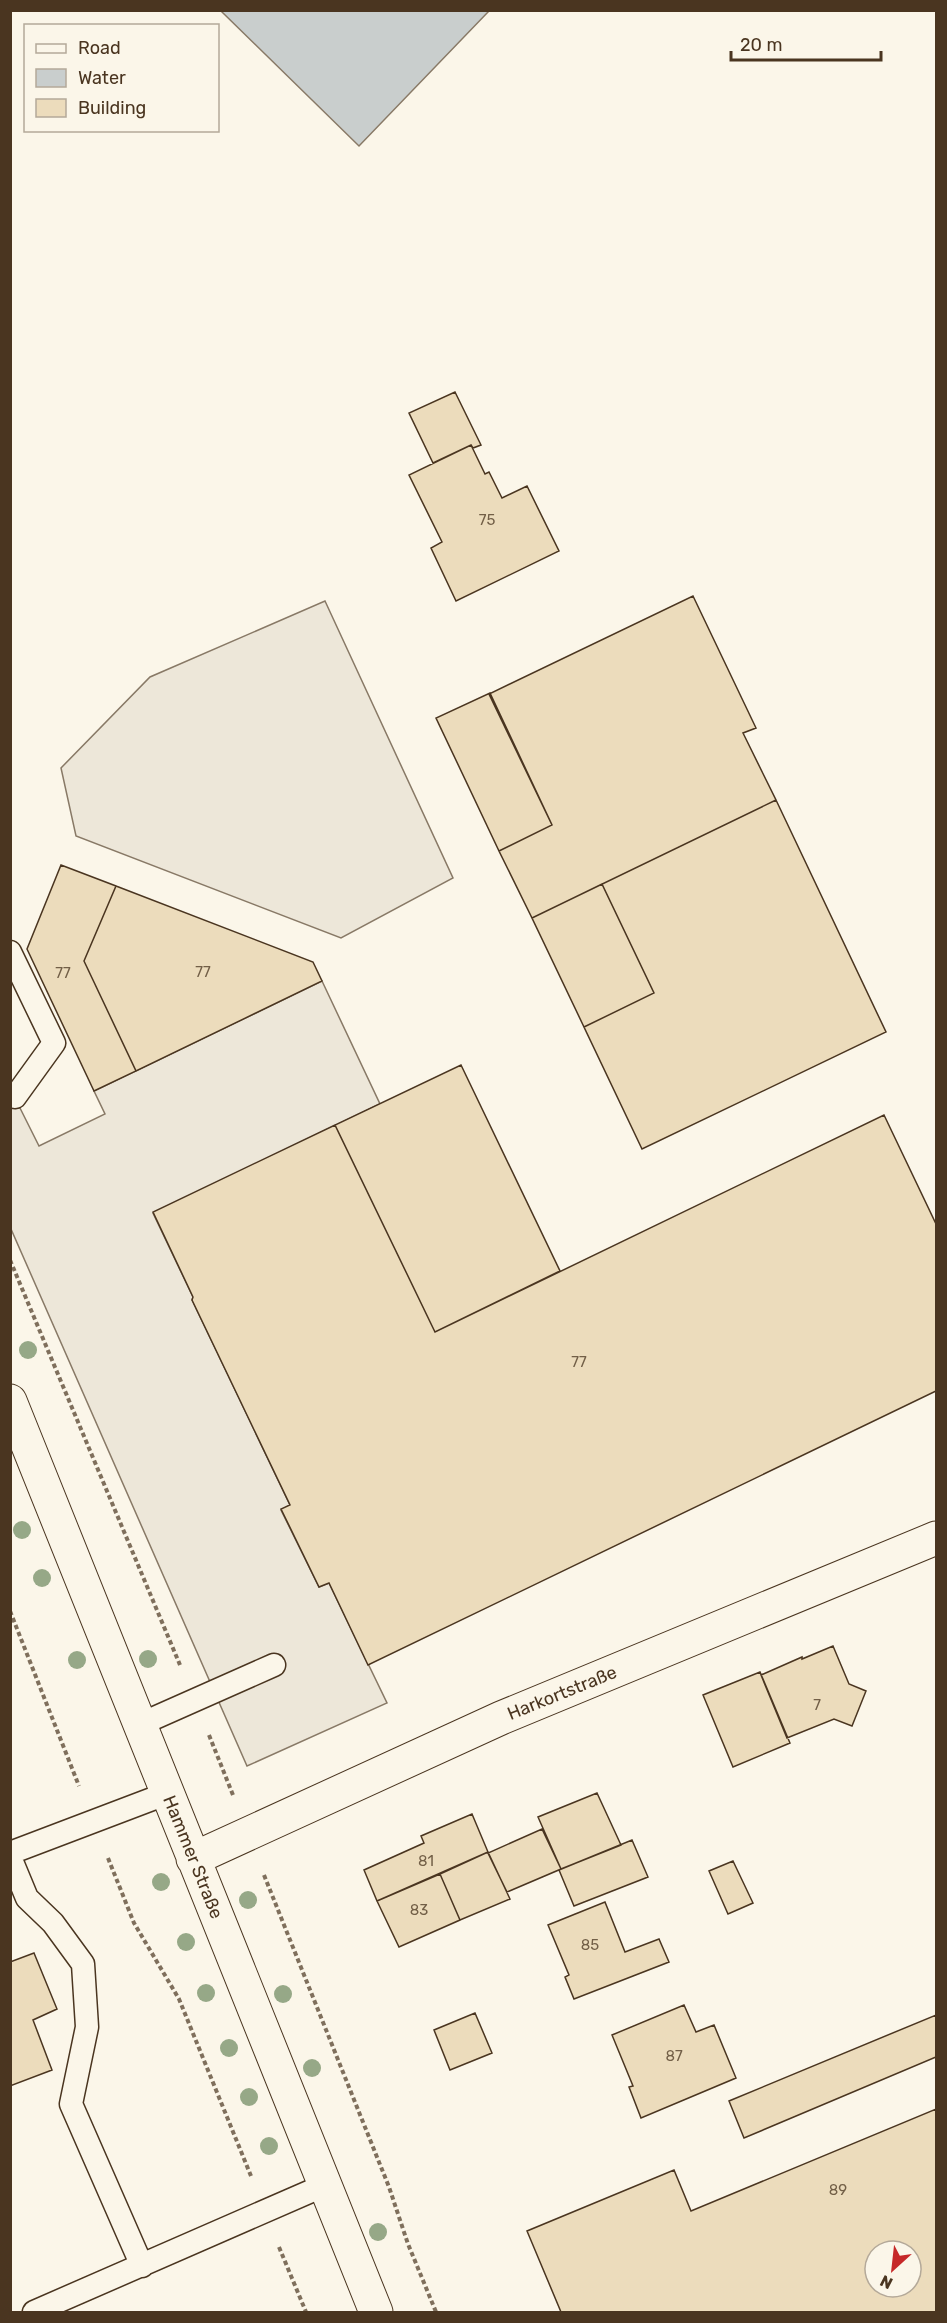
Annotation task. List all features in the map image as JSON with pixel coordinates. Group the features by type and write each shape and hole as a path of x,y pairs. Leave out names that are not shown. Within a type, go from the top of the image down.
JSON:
{"street":[{"name":"Hammer Straße","path":"10,1401 376,2313"},
{"name":"Harkortstraße","path":"193,1859 501,1718 936,1538"}],"lane":[{"path":"10,952 54,1043 15,1097"},
{"path":"141,1724 274,1665"},
{"path":"142,2266 70,2104 87,2027 83,1964 53,1923 27,1898 10,1855 168,1793"},
{"path":"34,2313 325,2185"}],"path":[{"path":"10,1260 194,1699 389,2187 435,2313"},
{"path":"10,1611 134,1923 179,2000 306,2313"}],"shaded area":[{"path":"325,601 453,878 341,938 76,836 61,768 150,677"},
{"path":"322,981 380,1104 153,1213 290,1505 281,1510 319,1587 329,1583 387,1703 247,1766 11,1229 10,1088 39,1146 105,1114 94,1091"}],"water":[{"path":"224,10 489,11 359,146 222,12"}],"building":[{"path":"455,392 481,445 473,448 471,445 433,463 409,413"},
{"path":"471,445 485,474 489,472 502,498 527,486 559,551 456,601 431,548 442,542 409,475"},
{"path":"693,596 756,728 743,733 776,800 532,918 499,851 552,825 489,694"},
{"path":"490,693 552,825 499,851 436,718"},
{"path":"776,800 886,1032 642,1149 584,1027 654,993 602,884"},
{"path":"61,865 116,886 84,961 136,1071 94,1091 27,949"},
{"path":"602,884 654,993 584,1027 532,918"},
{"path":"116,886 313,962 322,981 136,1071 84,961"},
{"path":"461,1065 560,1271 435,1332 335,1125"},
{"path":"884,1115 936,1224 936,1391 368,1665 329,1583 319,1587 281,1509 290,1505 192,1300 193,1297 153,1212 335,1125 435,1332"},
{"path":"833,1646 849,1684 866,1691 852,1726 834,1719 787,1738 761,1675"},
{"path":"760,1672 790,1743 733,1767 703,1695"},
{"path":"597,1793 621,1845 561,1869 538,1817"},
{"path":"472,1814 488,1852 377,1901 364,1870 424,1843 421,1836"},
{"path":"542,1829 561,1869 507,1892 488,1853"},
{"path":"632,1840 648,1877 574,1906 559,1870"},
{"path":"488,1852 510,1899 460,1920 440,1874"},
{"path":"733,1861 753,1903 728,1914 709,1871"},
{"path":"440,1874 460,1920 399,1947 377,1901"},
{"path":"605,1902 625,1952 659,1939 669,1962 574,1999 565,1977 569,1975 548,1925"},
{"path":"34,1953 57,2009 33,2020 52,2070 10,2086 10,1962"},
{"path":"684,2005 696,2032 714,2025 736,2078 641,2118 629,2087 633,2086 612,2035"},
{"path":"475,2013 492,2053 450,2070 434,2030"},
{"path":"936,2015 936,2057 744,2138 729,2101"},
{"path":"936,2109 936,2312 561,2312 527,2231 674,2170 691,2211"}]}
